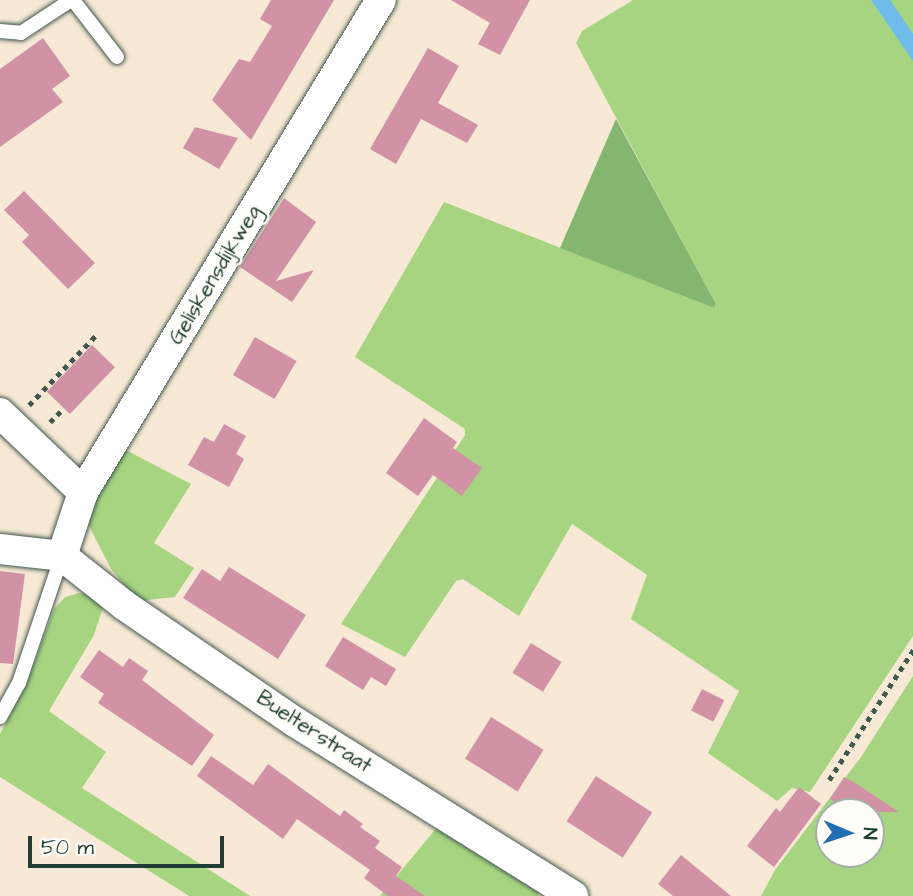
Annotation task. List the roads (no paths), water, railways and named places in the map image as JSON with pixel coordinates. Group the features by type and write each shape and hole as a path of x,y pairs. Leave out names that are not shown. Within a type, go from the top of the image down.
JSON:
{"street":[{"name":"Geliskensdijkweg","path":"62,556 83,492 381,0"},
{"path":"6,418 83,492"},
{"path":"0,549 62,556"},
{"name":"Buelterstraat","path":"62,556 124,605 295,722 573,896"}],"lane":[{"path":"0,31 21,33 72,0 117,57"},
{"path":"0,717 19,682 62,556"}],"water":[{"path":"871,0 890,0 913,34 913,61"}]}
